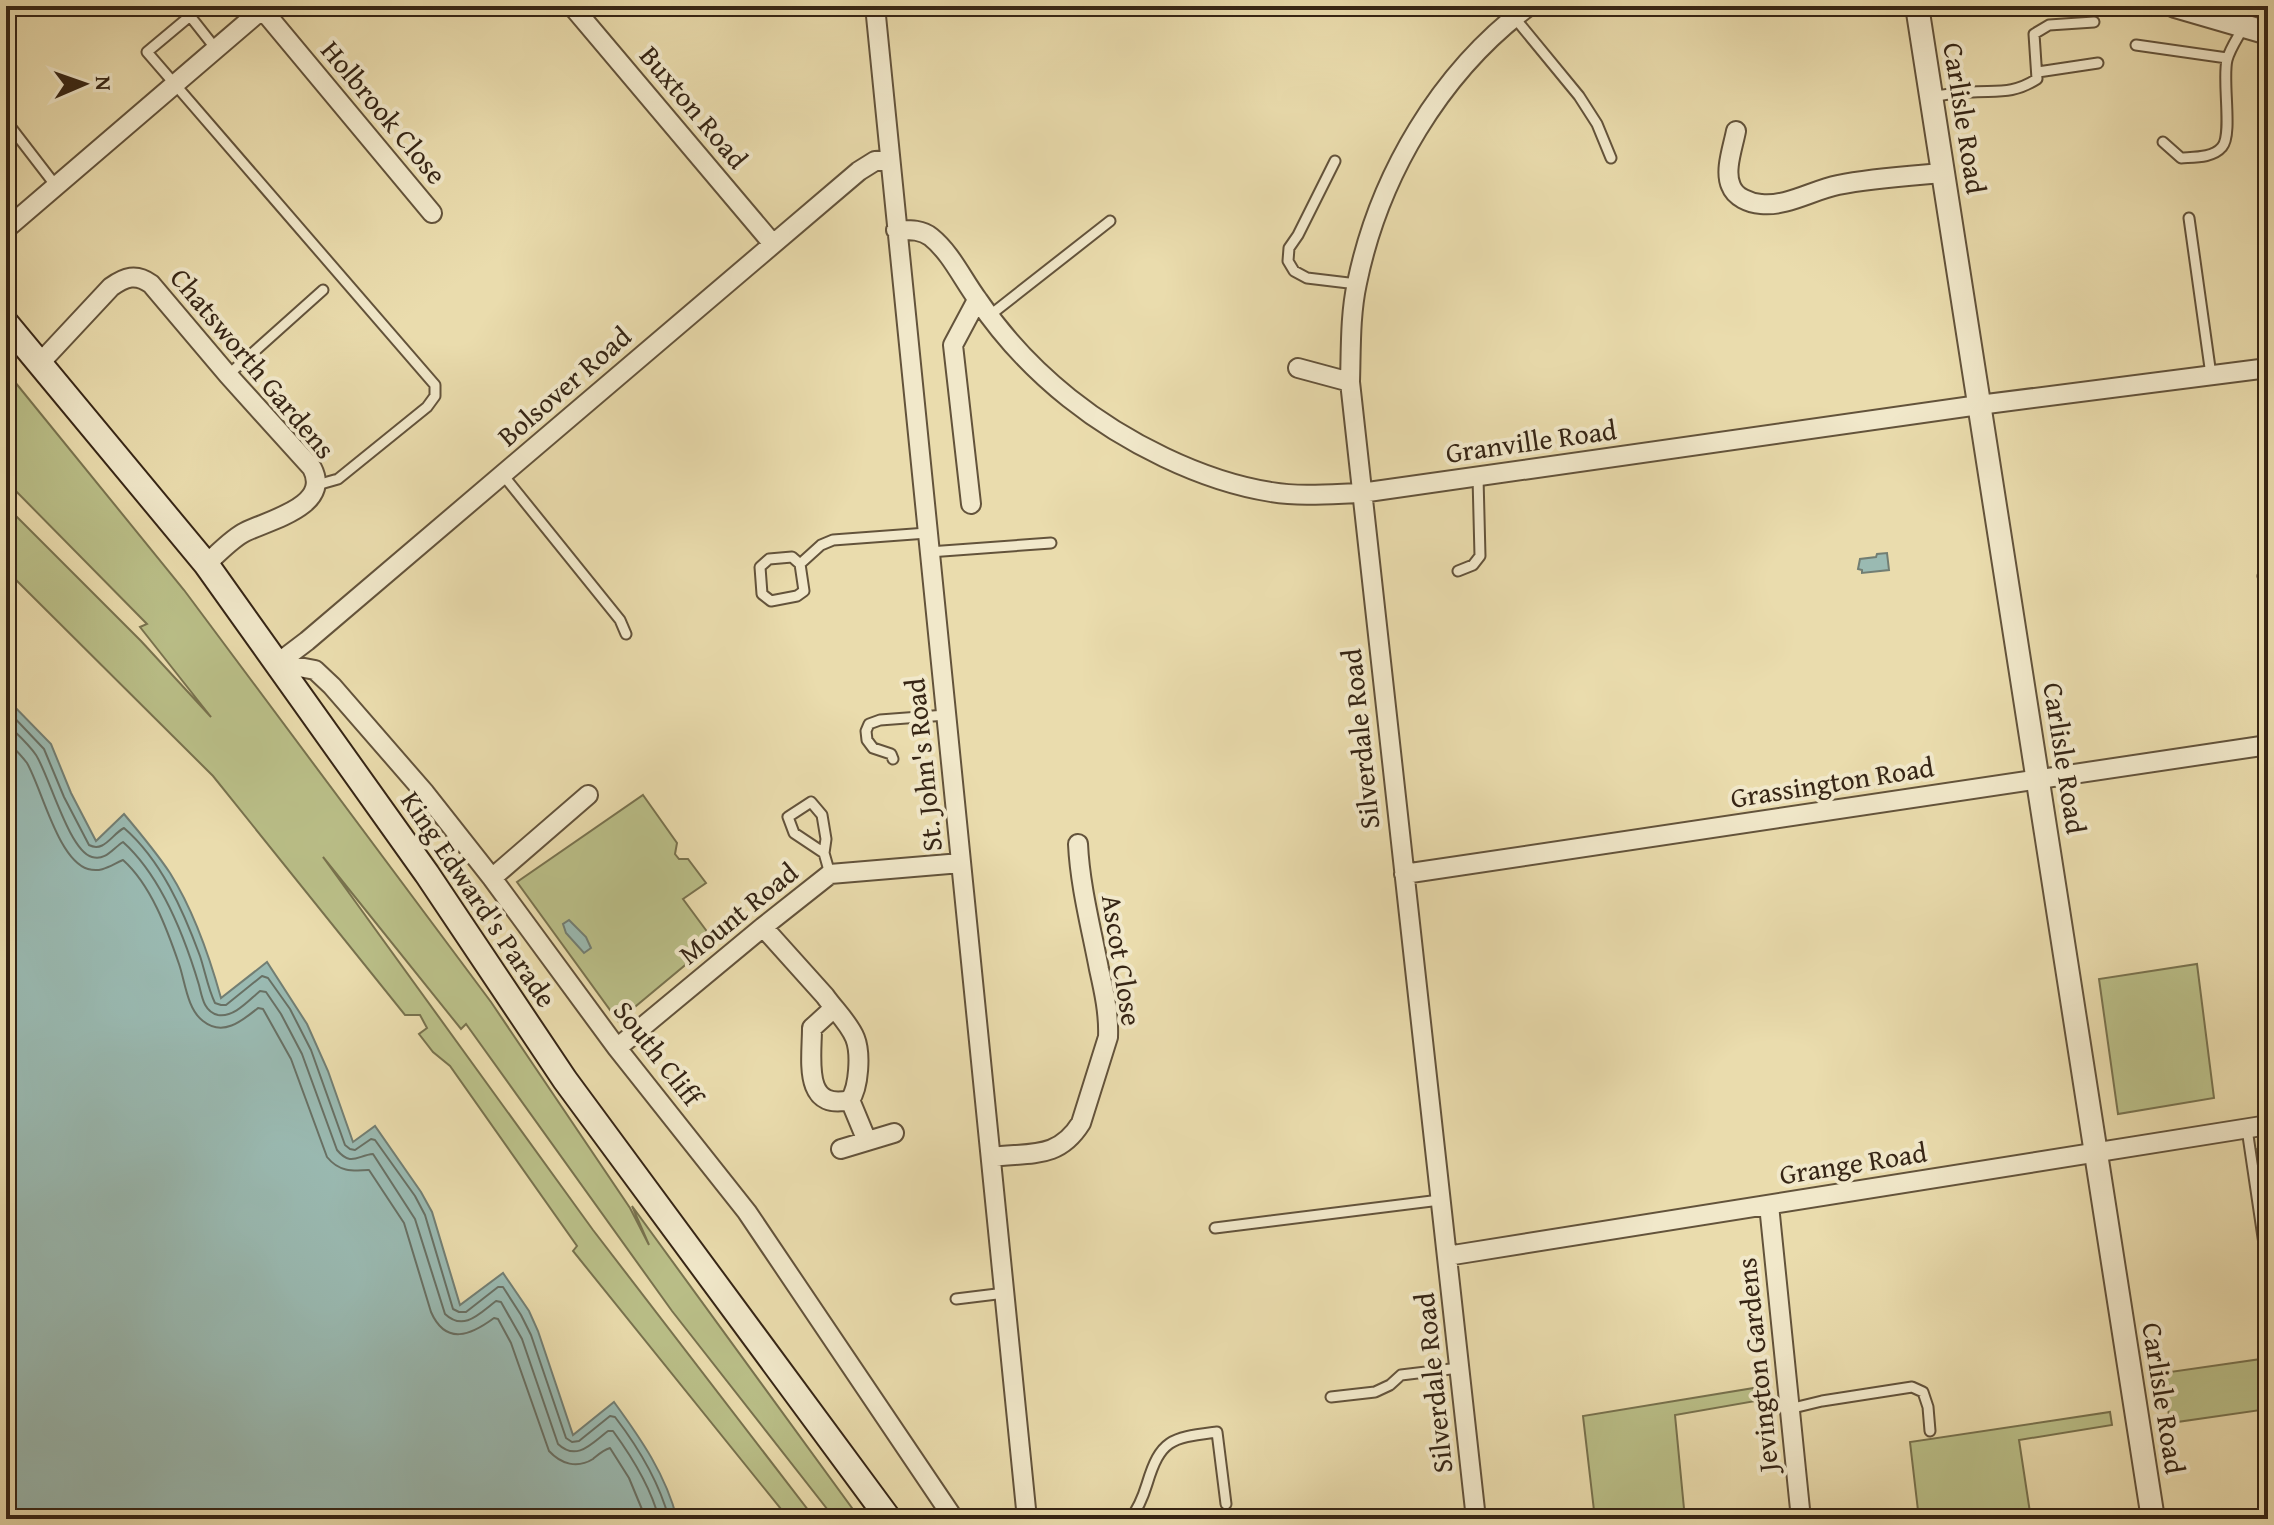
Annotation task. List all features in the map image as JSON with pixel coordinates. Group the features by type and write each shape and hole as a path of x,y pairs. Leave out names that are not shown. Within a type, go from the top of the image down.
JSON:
{"main road":[{"name":"King Edward's Parade","path":"6,323 206,564 427,874 565,1080 889,1519"}],"street":[{"name":"Buxton Road","path":"572,6 773,244"},
{"name":"St. John's Road","path":"875,6 1027,1519"},
{"name":"Carlisle Road","path":"1917,6 2153,1519"},
{"path":"2175,6 2268,33"},
{"path":"6,229 264,8"},
{"name":"Holbrook Close","path":"264,8 432,213"},
{"name":"Silverdale Road","path":"1476,1519 1361,493 1350,382 1351,330 1357,284 1386,191 1400,162 1448,86 1477,53 1522,12"},
{"path":"1736,131 1728,175 1731,187 1739,197 1761,205 1777,204 1849,183 1943,173"},
{"name":"Bolsover Road","path":"278,663 859,171 875,161 890,160"},
{"name":"Granville Road","path":"896,230 913,230 929,235 943,249 989,316 1030,363 1070,399 1121,433 1183,466 1227,483 1271,492 1308,495 1361,493 1979,405 2268,368"},
{"name":"Chatsworth Gardens","path":"40,363 111,287 122,280 143,278 312,468 317,485 301,506 242,533 206,564"},
{"path":"971,504 953,345 977,300"},
{"path":"1298,368 1350,382"},
{"name":"South Cliff","path":"278,663 315,670 425,793 617,1048 747,1212 954,1519"},
{"name":"Grassington Road","path":"1404,874 2268,745"},
{"path":"492,878 588,795"},
{"name":"Ascot Close","path":"991,1157 1048,1152 1074,1135 1081,1123 1108,1037 1109,1024 1080,872 1078,844"},
{"name":"Mount Road","path":"617,1048 830,874 961,863"},
{"path":"763,927 834,1008 854,1035 858,1080 855,1093 850,1100 843,1102 826,1099 814,1087 812,1028 834,1008"},
{"path":"850,1100 867,1141"},
{"name":"Grange Road","path":"1447,1256 2268,1125"},
{"path":"841,1149 894,1133"},
{"name":"Jevington Gardens","path":"1769,1205 1801,1519"}],"lane":[{"path":"202,6 147,52 435,385 435,396 427,407 338,479 317,485"},
{"path":"1522,12 1597,124 1611,158"},
{"path":"190,16 216,49"},
{"path":"1931,97 1971,91 1996,93 2024,87 2037,79 2034,34 2049,25 2094,22"},
{"path":"2163,142 2181,158 2213,154 2222,147 2227,139 2224,86 2227,58 2244,26"},
{"path":"2136,45 2227,58"},
{"path":"2038,72 2098,63"},
{"path":"6,121 56,186"},
{"path":"1335,161 1289,248 1288,261 1294,271 1307,278 1357,284"},
{"path":"2189,218 2211,375"},
{"path":"989,316 1110,221"},
{"path":"228,375 323,290"},
{"path":"503,475 620,620 626,634"},
{"path":"1458,571 1473,565 1480,556 1478,477"},
{"path":"800,564 821,545 833,540 927,533"},
{"path":"929,552 1051,543"},
{"path":"792,557 800,564 804,591 797,596 771,601 762,594 760,567 769,559 792,557"},
{"path":"2263,576 2268,596"},
{"path":"893,759 891,754 873,748 867,740 869,724 880,720 946,715"},
{"path":"824,853 794,833 788,817 811,802 822,815 826,839 824,853 830,874"},
{"path":"2247,1129 2268,1271"},
{"path":"1215,1228 1440,1200"},
{"path":"956,1299 1005,1293"},
{"path":"1331,1397 1375,1392 1401,1375 1459,1368"},
{"path":"1789,1409 1912,1387 1923,1392 1930,1431"},
{"path":"1130,1519 1136,1512 1162,1449 1176,1439 1189,1435 1217,1432 1226,1504"}],"green space":[{"path":"6,371 184,590 491,1002 630,1208 649,1245 632,1206 860,1519 835,1519 672,1311 466,1024 461,1029 323,857 593,1230 815,1519 789,1519 573,1251 577,1246 450,1066 433,1052 419,1034 427,1028 420,1015 405,1015 213,776 6,570 6,506 141,641 211,717 140,627 147,624 6,481"},
{"path":"643,795 677,843 675,854 679,859 688,859 706,883 683,899 714,941 618,1021 517,882"},
{"path":"2197,964 2214,1098 2118,1114 2099,979"},
{"path":"2268,1147 2268,1225 2257,1149"},
{"path":"2268,1358 2268,1409 2170,1423 2163,1373"},
{"path":"1766,1386 1767,1399 1675,1415 1685,1519 1595,1519 1583,1416"},
{"path":"2110,1412 2112,1425 2019,1440 2031,1519 1919,1519 1910,1442"}],"water":[{"path":"1887,553 1889,570 1862,573 1858,569 1860,559"},
{"path":"6,698 51,744 71,793 96,841 124,814 165,865 194,918 221,998 267,962 307,1024 328,1071 353,1142 375,1126 421,1192 432,1212 460,1305 503,1273 529,1311 538,1331 573,1435 614,1402 659,1472 677,1519 6,1519"},
{"path":"569,920 586,937 591,948 584,953 566,933 563,924"}]}
